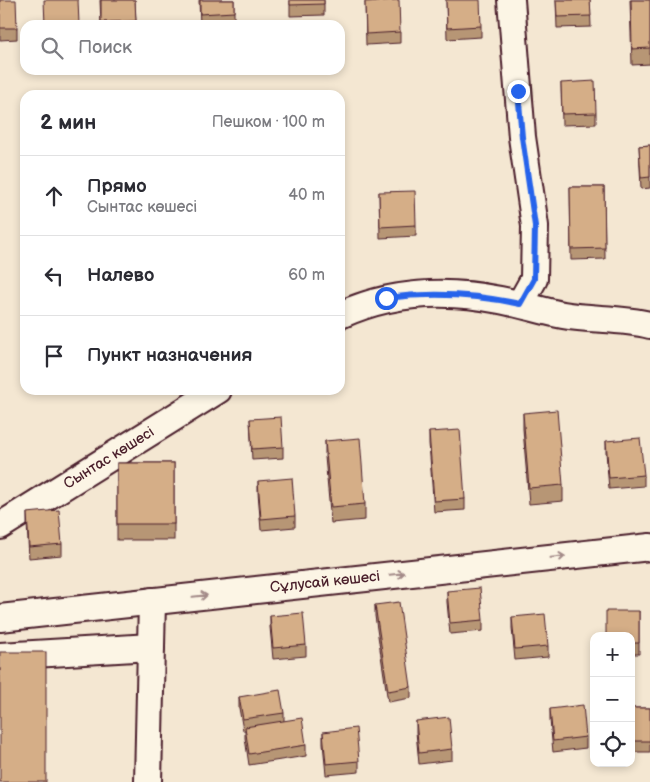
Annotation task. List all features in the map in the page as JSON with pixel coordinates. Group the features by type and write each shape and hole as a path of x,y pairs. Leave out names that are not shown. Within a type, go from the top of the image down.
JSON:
{"street":[{"path":"511,0 522,137 535,226 534,279 520,304"},
{"path":"345,312 358,306 386,298 418,294 462,294 500,299 564,315 633,321 650,325"},
{"name":"Сынтас көшесі","path":"0,526 210,395"},
{"name":"Сұлусай көшесі","path":"0,618 650,547"},
{"path":"148,782 152,601"},
{"path":"0,656 151,647"}],"building":[{"path":"0,0 16,0 17,28 0,28"},
{"path":"44,0 78,0 79,20 45,20"},
{"path":"101,0 135,0 136,20 101,20"},
{"path":"200,0 234,0 234,12 200,14"},
{"path":"290,0 324,0 324,4 290,5"},
{"path":"399,0 400,32 366,34 365,2"},
{"path":"446,0 480,0 481,26 447,28"},
{"path":"556,0 590,0 591,16 557,17"},
{"path":"631,0 650,0 650,48 632,49"},
{"path":"595,81 596,113 562,114 561,83"},
{"path":"650,145 650,177 641,178 639,146"},
{"path":"570,187 604,187 605,248 571,249"},
{"path":"415,191 416,225 380,227 379,192"},
{"path":"557,410 563,485 529,488 523,413"},
{"path":"281,417 283,447 252,449 250,419"},
{"path":"460,430 465,499 434,501 429,432"},
{"path":"360,438 365,504 331,507 325,441"},
{"path":"640,438 644,475 609,478 606,441"},
{"path":"117,463 174,463 174,524 117,524"},
{"path":"292,478 295,516 261,519 258,481"},
{"path":"59,510 62,544 29,547 27,513"},
{"path":"480,588 483,620 450,623 447,591"},
{"path":"399,602 411,687 388,691 375,605"},
{"path":"606,611 639,611 639,643 635,643 635,632 606,632"},
{"path":"303,613 306,645 273,648 270,616"},
{"path":"545,614 548,646 515,649 512,617"},
{"path":"0,652 46,652 46,782 0,782"},
{"path":"280,690 284,713 243,719 239,697"},
{"path":"583,705 586,737 553,741 550,709"},
{"path":"635,708 650,708 650,741 635,741"},
{"path":"449,717 452,749 419,753 416,721"},
{"path":"302,718 306,745 249,754 245,727"},
{"path":"356,728 359,761 326,764 323,732"}],"route":[{"path":"386,298 418,294 462,294 500,299 520,304 534,279 535,226 522,137 518,91"}]}
